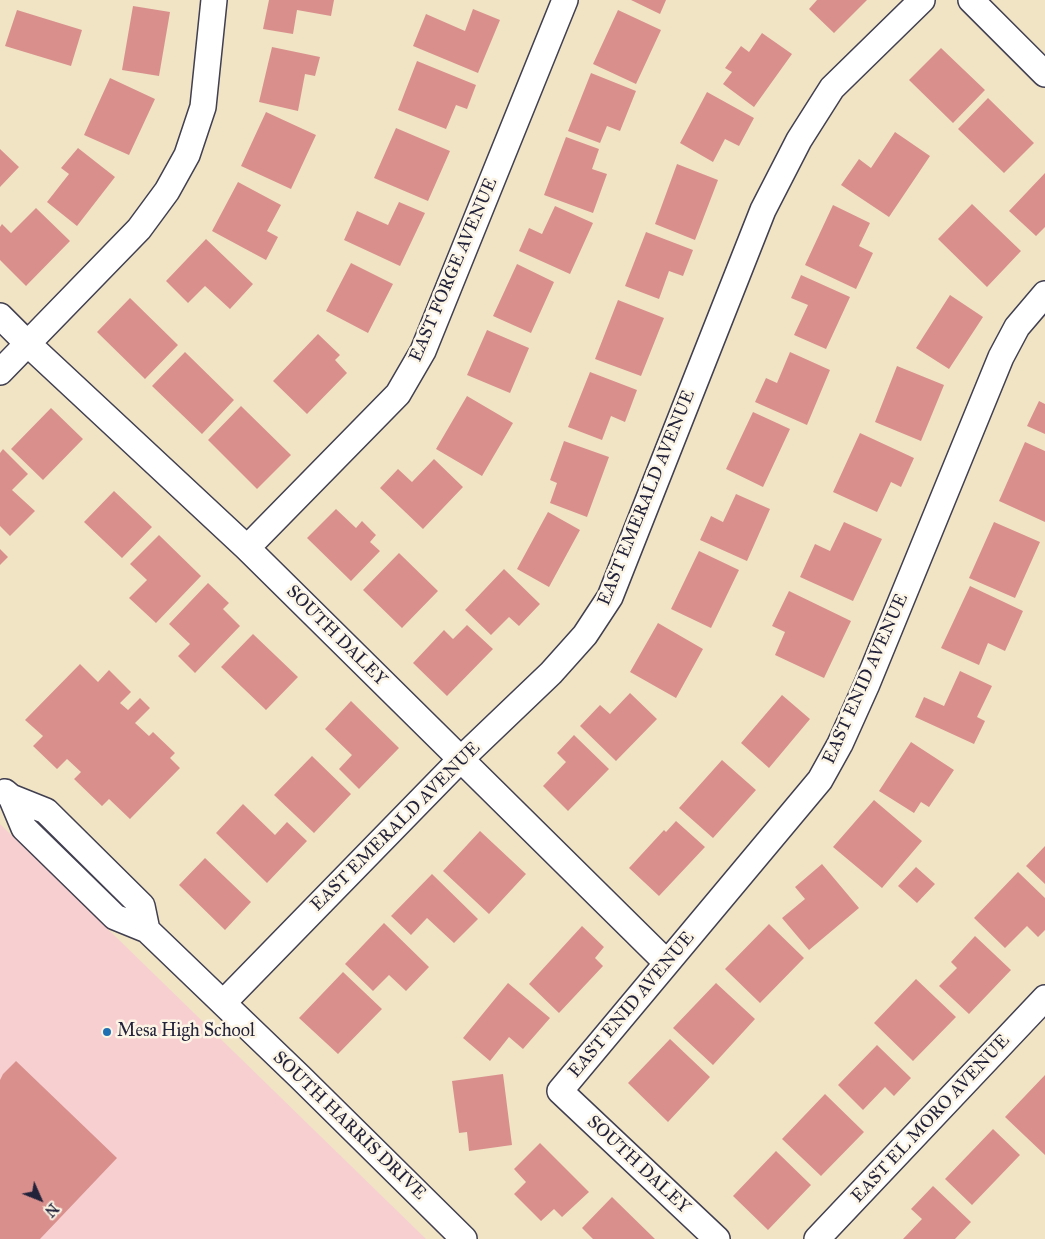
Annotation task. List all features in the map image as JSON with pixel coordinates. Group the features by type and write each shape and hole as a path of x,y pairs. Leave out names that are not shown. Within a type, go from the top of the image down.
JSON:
{"street":[{"path":"0,372 140,229 167,191 188,155 202,107 214,0"},
{"name":"EAST FORGE AVENUE","path":"247,548 398,394 423,351 565,0"},
{"name":"EAST EMERALD AVENUE","path":"223,1003 461,759 551,673 585,635 610,597 763,210 799,140 832,88 922,0"},
{"path":"971,0 1045,74"},
{"name":"EAST ENID AVENUE","path":"560,1091 820,780 840,744 867,684 1000,357 1017,327 1045,294"},
{"name":"SOUTH DALEY","path":"0,316 247,548 667,963"},
{"name":"SOUTH HARRIS DRIVE","path":"5,792 46,812 142,906 147,930 464,1239"},
{"name":"EAST EL MORO AVENUE","path":"817,1239 1045,998"},
{"name":"SOUTH DALEY","path":"560,1091 717,1239"}],"shaded area":[{"name":"Mesa High School","path":"0,824 426,1239 0,1239"}],"building":[{"path":"269,0 334,0 331,16 297,10 293,34 263,29"},
{"path":"631,0 666,0 660,14"},
{"path":"817,0 867,0 834,33 809,9"},
{"path":"133,6 170,12 159,76 122,70"},
{"path":"473,9 500,20 478,73 413,46 426,14 465,31"},
{"path":"17,10 82,30 71,66 5,46"},
{"path":"618,10 661,30 636,84 593,64"},
{"path":"762,33 792,54 754,107 723,84 732,72 725,68 741,46 749,52"},
{"path":"272,47 320,57 315,76 305,74 298,111 259,102"},
{"path":"941,48 985,90 953,123 909,80"},
{"path":"417,61 476,85 467,109 456,105 446,129 398,110"},
{"path":"591,73 636,91 620,131 607,126 600,143 568,131"},
{"path":"110,78 155,99 129,155 84,135"},
{"path":"707,92 754,118 739,146 725,139 713,162 680,143"},
{"path":"988,98 1034,143 1004,173 958,129"},
{"path":"266,112 316,135 291,189 241,166"},
{"path":"396,128 450,151 428,201 374,178"},
{"path":"895,132 930,156 889,217 841,185 859,159 871,168"},
{"path":"566,137 599,149 592,169 607,174 593,213 544,195"},
{"path":"78,148 115,177 77,226 47,202 69,174 61,168"},
{"path":"0,149 19,167 0,187"},
{"path":"677,164 718,180 695,240 655,224"},
{"path":"1045,173 1045,227 1036,236 1009,211"},
{"path":"238,182 281,205 267,231 278,237 266,260 212,231"},
{"path":"399,202 425,213 400,266 344,240 357,211 388,225"},
{"path":"972,204 1021,251 987,287 938,239"},
{"path":"833,205 870,223 859,246 873,253 856,289 805,265"},
{"path":"555,206 593,223 570,274 519,251 529,228 542,234"},
{"path":"36,208 70,241 26,286 0,260 0,227 2,224 11,233"},
{"path":"646,232 693,250 683,276 669,271 659,299 625,286"},
{"path":"206,239 253,284 230,309 205,286 188,303 166,281"},
{"path":"351,263 393,284 368,333 326,311"},
{"path":"517,264 554,282 531,333 493,316"},
{"path":"801,275 850,297 826,349 794,335 808,305 791,298"},
{"path":"950,295 983,317 949,369 916,348"},
{"path":"130,298 178,345 145,379 97,332"},
{"path":"618,300 664,318 641,376 595,359"},
{"path":"487,330 529,348 510,393 467,375"},
{"path":"318,334 340,355 335,360 347,373 307,414 273,381"},
{"path":"185,352 234,400 202,434 152,386"},
{"path":"790,352 830,370 807,425 755,402 766,378 777,383"},
{"path":"897,366 944,385 921,441 875,422"},
{"path":"590,372 637,390 625,422 611,416 602,440 568,427"},
{"path":"467,396 513,423 482,476 436,449"},
{"path":"1039,401 1045,404 1045,434 1027,426"},
{"path":"241,406 291,455 257,489 208,440"},
{"path":"51,408 83,439 43,480 11,449"},
{"path":"753,412 790,429 763,487 726,469"},
{"path":"860,433 914,458 901,487 891,482 877,512 833,492"},
{"path":"564,441 609,457 587,517 550,503 557,483 550,480"},
{"path":"1025,442 1045,451 1045,522 999,501"},
{"path":"3,449 28,474 12,490 35,511 10,536 0,526 0,453"},
{"path":"434,459 463,487 423,529 380,488 398,469 412,482"},
{"path":"114,491 152,527 122,558 84,522"},
{"path":"736,494 770,509 747,561 700,540 711,516 723,522"},
{"path":"336,509 356,528 362,521 376,535 370,542 380,551 351,581 307,538"},
{"path":"548,512 580,530 549,587 517,569"},
{"path":"844,522 882,539 853,601 800,577 815,544 830,551"},
{"path":"994,522 1040,542 1015,598 969,578"},
{"path":"159,535 201,576 156,623 129,598 147,580 130,564"},
{"path":"0,549 8,557 0,565"},
{"path":"699,551 739,570 711,628 671,609"},
{"path":"399,553 438,591 402,628 363,590"},
{"path":"504,569 540,604 519,626 509,617 491,635 465,610"},
{"path":"208,583 229,603 223,609 240,626 195,673 178,656 190,644 169,624"},
{"path":"970,586 1023,611 1005,651 988,643 979,665 941,648"},
{"path":"789,591 851,621 824,678 775,655 785,632 772,626"},
{"path":"658,623 703,649 676,698 630,672"},
{"path":"467,625 493,649 447,696 413,663 444,630 453,639"},
{"path":"253,634 298,677 266,710 221,667"},
{"path":"80,664 98,682 109,670 131,692 120,703 128,710 140,698 150,708 135,723 149,736 153,732 175,753 170,758 180,768 130,819 109,799 102,806 74,779 81,772 67,759 57,769 33,746 43,736 25,720"},
{"path":"960,671 992,686 977,717 985,721 974,744 915,717 924,697 944,706"},
{"path":"630,693 657,719 616,761 580,726 600,705 610,714"},
{"path":"782,695 810,719 769,768 741,743"},
{"path":"351,701 399,748 359,789 339,769 352,755 325,729"},
{"path":"574,735 609,769 568,811 543,786 566,762 557,753"},
{"path":"911,742 954,770 929,807 921,802 914,813 879,791"},
{"path":"312,756 351,794 314,833 274,795"},
{"path":"722,760 756,790 713,838 679,808"},
{"path":"874,800 922,841 882,888 833,847"},
{"path":"243,804 275,835 287,822 307,841 267,883 216,833"},
{"path":"676,821 705,847 659,896 629,868 664,830 666,832"},
{"path":"480,831 526,874 489,914 443,871"},
{"path":"1045,846 1045,884 1026,866"},
{"path":"205,858 251,902 225,930 179,885"},
{"path":"822,864 859,908 809,950 782,918 805,899 795,887"},
{"path":"916,867 935,884 917,903 898,886"},
{"path":"1018,872 1045,898 1045,930 1038,937 1027,926 1005,948 974,918"},
{"path":"432,874 478,919 454,943 427,918 411,935 391,916"},
{"path":"384,923 429,967 406,991 389,975 373,991 345,964"},
{"path":"769,924 804,958 760,1003 725,969"},
{"path":"582,926 604,947 595,958 603,966 559,1013 529,984"},
{"path":"975,936 1011,970 969,1014 939,986 957,968 951,962"},
{"path":"343,972 382,1009 338,1054 299,1018"},
{"path":"916,979 956,1017 913,1061 874,1023"},
{"path":"508,983 550,1018 523,1049 509,1037 490,1061 463,1038"},
{"path":"716,983 755,1019 713,1065 673,1028"},
{"path":"670,1039 710,1077 668,1122 628,1083"},
{"path":"877,1045 911,1078 894,1096 885,1087 863,1110 838,1085"},
{"path":"16,1061 117,1158 40,1239 0,1239 0,1080 3,1074"},
{"path":"503,1074 512,1145 469,1151 467,1132 459,1133 452,1081"},
{"path":"1045,1075 1045,1155 1005,1117"},
{"path":"825,1094 864,1132 821,1176 782,1139"},
{"path":"993,1129 1020,1155 972,1205 945,1179"},
{"path":"540,1143 589,1192 562,1217 554,1209 541,1221 514,1194 526,1182 514,1169"},
{"path":"776,1151 811,1185 768,1230 733,1196"},
{"path":"933,1186 971,1222 955,1239 903,1239 922,1219 911,1209"},
{"path":"612,1197 655,1239 593,1239 582,1228"}],"place":[{"name":"Mesa High School","path":"107,1032"}]}
